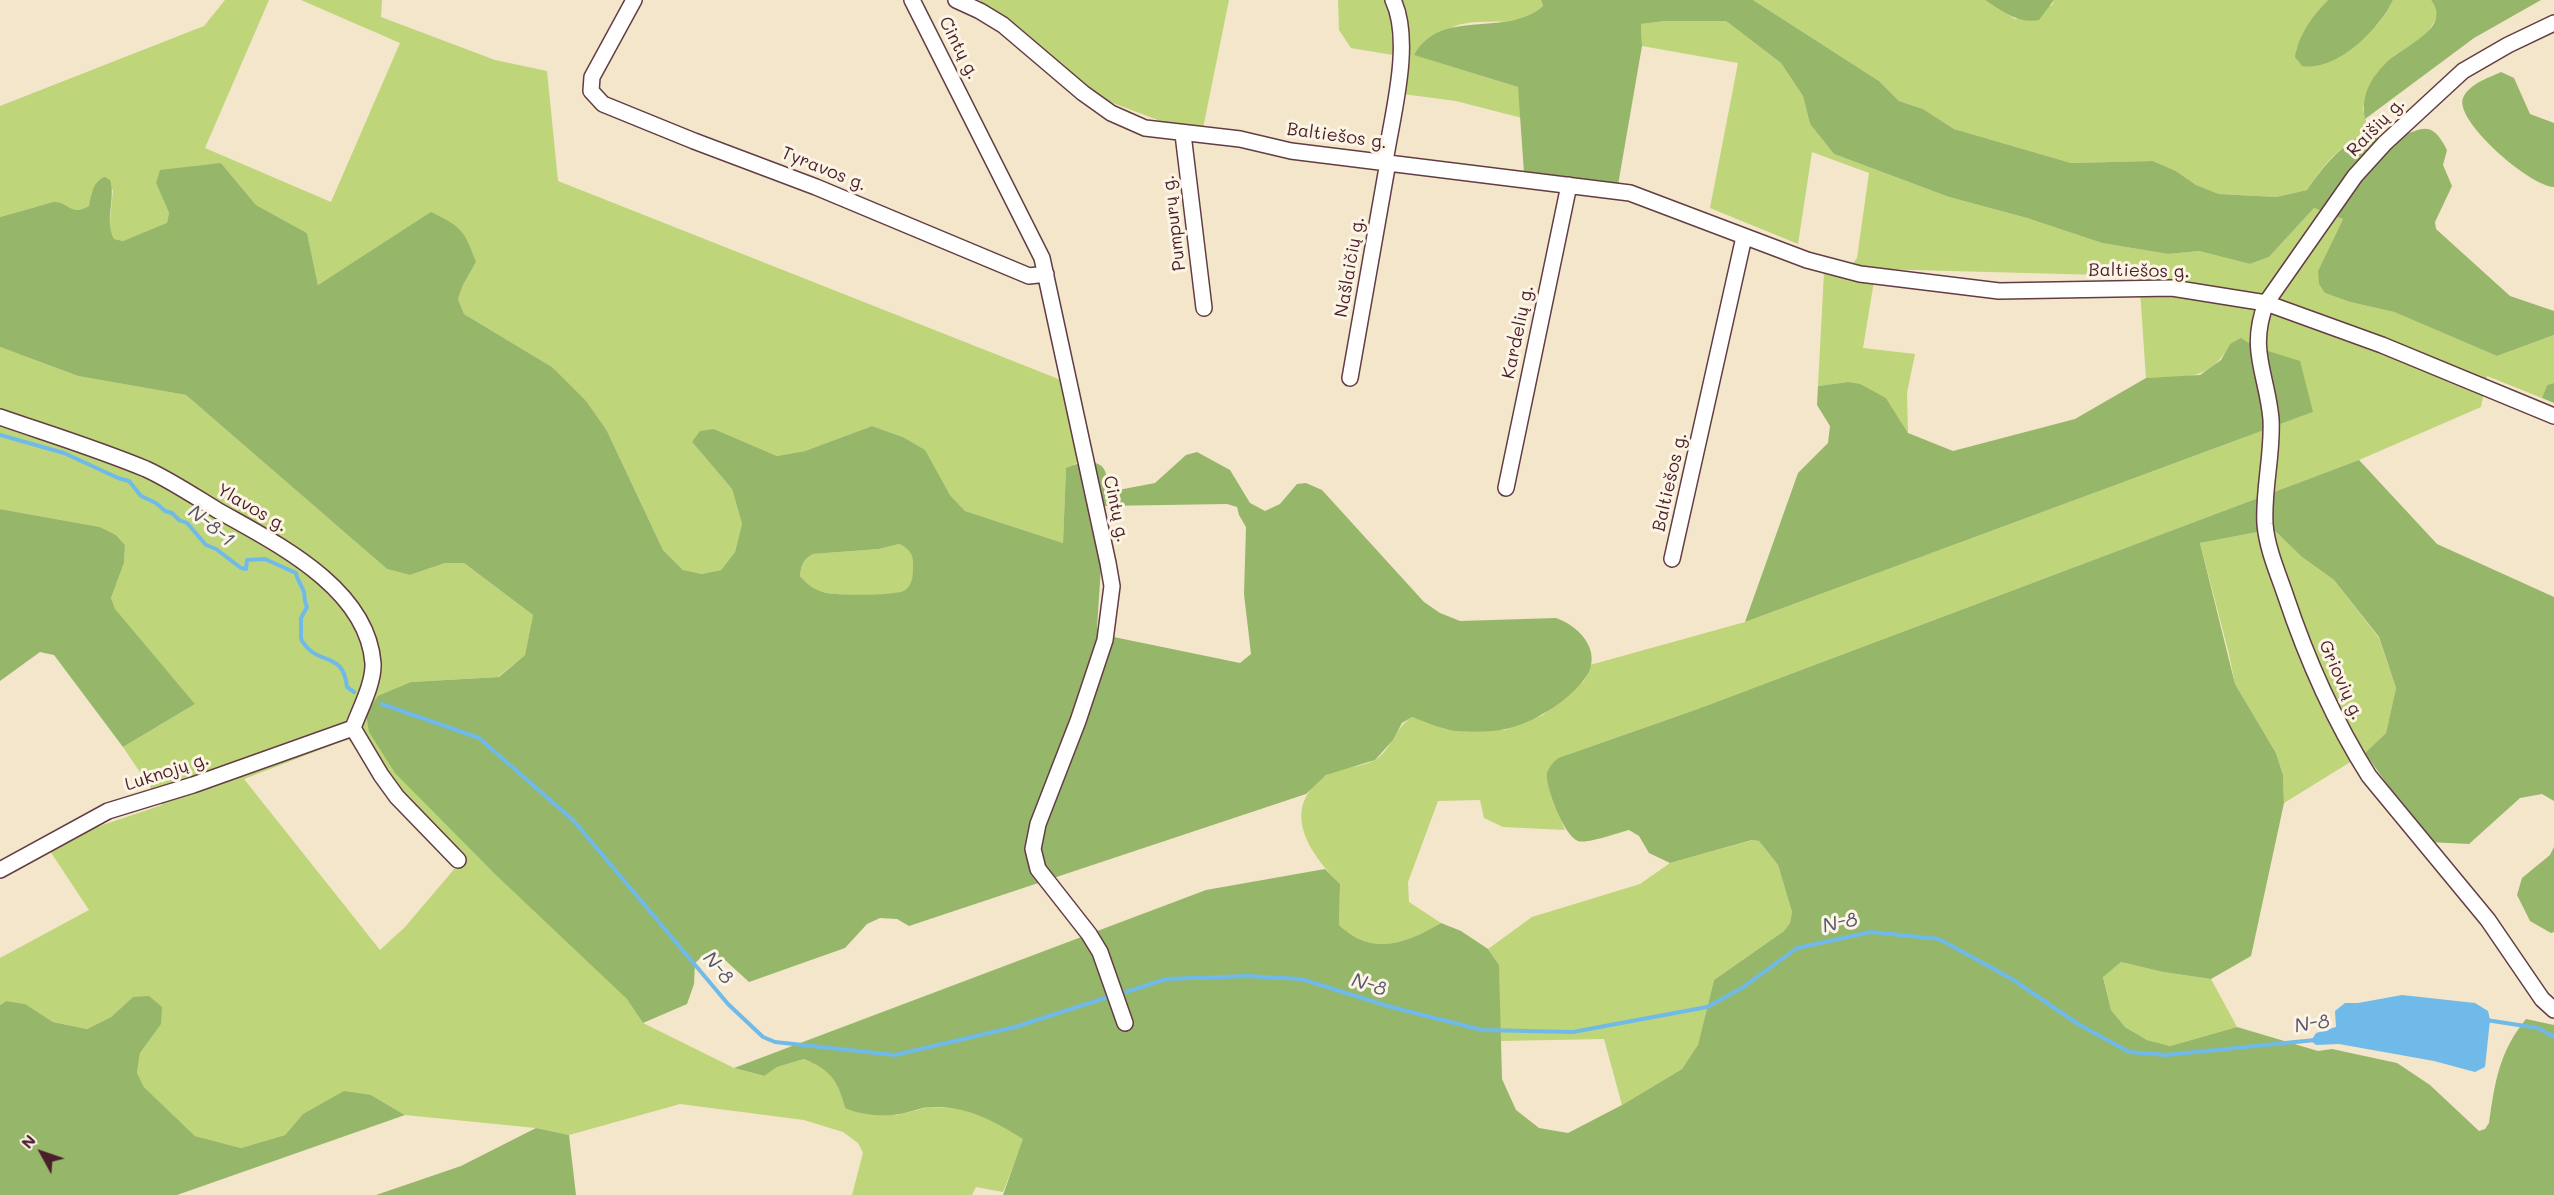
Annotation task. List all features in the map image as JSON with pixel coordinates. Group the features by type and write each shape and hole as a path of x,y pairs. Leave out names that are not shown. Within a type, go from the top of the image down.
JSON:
{"street":[{"name":"Tyravos g.","path":"634,0 592,77 591,91 603,104 816,187 1029,276 1046,274"},
{"name":"Cintų g.","path":"912,0 1038,248 1046,274 1112,586 1105,640 1078,722 1038,824 1034,849 1038,869 1089,934 1100,952 1125,1023"},
{"name":"Baltiešos g.","path":"956,0 1003,25 1083,93 1111,113 1145,128 1240,139 1291,151 1630,193 1807,260 1872,275 1999,291 2172,288 2266,303 2382,345 2554,416"},
{"name":"Našlaičių g.","path":"1350,378 1386,162 1402,48 1399,18 1393,0"},
{"name":"Raišių g.","path":"2266,303 2342,194 2385,143 2463,71 2508,45 2554,23"},
{"name":"Pumpurų g.","path":"1183,134 1204,308"},
{"name":"Kardelių g.","path":"1506,488 1569,184"},
{"name":"Baltiešos g.","path":"1672,559 1744,237"},
{"name":"Griovių g.","path":"2266,303 2259,323 2258,355 2270,405 2271,425 2265,524 2268,544 2295,624 2341,728 2369,776 2488,920 2542,999 2554,1010"},
{"name":"Ylavos g.","path":"0,417 93,448 149,471 295,555 324,577 357,616 368,640 373,661 373,672 353,728"},
{"path":"353,728 397,797 458,860"},
{"name":"Luknojų g.","path":"0,870 108,811 353,728"}],"green space":[{"path":"225,0 269,0 205,148 331,202 400,43 301,0 382,0 381,17 495,60 547,71 558,181 1066,382 1077,463 1066,468 1063,543 965,511 950,495 924,450 903,437 872,426 805,451 777,456 714,429 692,442 732,489 742,524 735,552 721,570 702,574 683,570 663,550 607,431 552,367 464,314 458,299 476,262 431,213 318,285 307,233 256,205 221,163 156,183 169,213 167,224 123,241 114,239 109,230 113,190 92,191 89,206 82,209 77,210 59,202 53,202 0,217 0,106 204,26"},
{"path":"979,0 1229,0 1203,128 1179,128 1105,100"},
{"path":"1338,0 1541,0 1543,6 1533,14 1522,18 1512,21 1469,23 1453,27 1415,55 1518,87 1522,118 1456,101 1403,94 1405,57 1351,48 1339,30"},
{"path":"1541,0 1753,0 1879,81 1899,101 1923,109 1954,129 2071,163 2153,161 2176,171 2196,185 2219,194 2276,197 2307,190 2334,156 2368,131 2393,137 2419,130 2430,130 2436,133 2447,150 2443,165 2452,186 2435,222 2436,229 2510,296 2554,311 2554,335 2497,356 2394,312 2350,302 2325,293 2319,284 2318,271 2343,219 2314,208 2269,257 2250,264 2199,251 2168,254 2102,243 2027,218 1949,197 1834,154 1810,124 1803,96 1781,63 1726,21 1665,21 1641,24 1642,46 1618,185 1524,173 1518,87 1414,55 1426,40 1441,31 1511,21 1528,16 1543,6"},
{"path":"1753,0 1985,0 2015,19 2052,5 2054,0 2328,0 2310,23 2296,50 2333,59 2368,35 2382,19 2393,0 2431,0 2436,6 2438,16 2425,36 2395,55 2376,74 2363,108 2368,131 2349,142 2333,156 2307,190 2276,197 2219,194 2196,185 2176,171 2153,161 2071,163 1954,129 1923,109 1899,101 1879,81"},
{"path":"1985,0 2054,0 2039,20 2031,21 2010,16"},
{"path":"2328,0 2393,0 2378,23 2355,46 2329,62 2315,66 2302,66 2295,57 2299,41 2312,19"},
{"path":"2431,0 2541,0 2474,38 2365,119 2365,96 2375,76 2392,58 2431,29 2436,20 2436,10"},
{"path":"1665,21 1726,21 1781,63 1803,96 1810,124 1834,154 1949,197 2027,218 2102,243 2168,254 2199,251 2250,264 2269,257 2314,208 2343,219 2318,271 2325,293 2350,302 2394,312 2497,356 2554,335 2554,383 2547,385 2542,398 2487,376 2481,407 2359,460 1695,710 1558,758 1549,774 1549,784 1553,802 1565,830 1503,827 1484,818 1480,800 1438,801 1408,882 1409,902 1441,923 1402,941 1370,943 1359,939 1339,925 1340,884 1318,859 1304,831 1301,816 1304,802 1311,789 1325,776 1379,757 1401,727 1412,717 1449,730 1505,730 1543,715 1584,681 1590,665 1745,622 2313,412 2230,344 2214,365 2205,371 2184,377 2146,378 2139,276 1876,269 1863,348 1915,354 1907,393 1908,433 1886,398 1848,382 1818,386 1824,272 1843,277 1857,258 1869,173 1812,152 1798,244 1710,208 1738,63 1642,46 1641,24"},
{"path":"2501,72 2514,78 2530,114 2554,123 2554,187 2529,176 2496,151 2470,122 2463,108 2463,98 2470,89 2479,82"},
{"path":"221,163 256,205 307,233 318,285 431,212 456,226 465,236 476,262 458,299 464,314 552,367 586,401 607,431 663,550 683,570 702,574 721,570 735,552 742,524 732,489 692,442 700,431 714,429 777,456 805,451 872,426 903,437 925,450 950,495 965,511 1063,543 1066,468 1085,462 1096,463 1104,469 1109,486 1113,491 1155,483 1186,455 1197,452 1230,470 1250,503 1265,511 1280,504 1297,484 1306,483 1322,490 1424,602 1440,613 1460,621 1556,618 1566,622 1588,643 1592,661 1589,671 1583,681 1567,697 1527,722 1506,729 1476,732 1442,728 1412,717 1402,723 1393,740 1375,760 1326,775 1306,794 909,926 897,919 880,918 867,924 845,948 749,982 725,960 706,953 695,963 694,984 687,1004 643,1023 626,998 496,875 395,773 369,732 366,713 378,696 411,682 499,677 525,655 533,615 464,563 445,563 410,575 387,569 186,395 78,376 0,347 0,217 53,202 59,202 77,210 82,209 89,206 95,185 105,177 110,180 112,195 111,232 114,239 123,241 167,223 169,213 156,183 160,170","holes":["1227,504 1237,507 1246,527 1244,594 1251,654 1240,663 1104,635 1097,628 1101,567 1088,512 1100,506","899,544 910,552 913,561 911,582 908,588 900,592 865,595 829,593 813,588 800,576 803,563 813,554 879,549"]},
{"path":"2241,338 2255,347 2300,361 2313,412 1745,622 1798,473 1828,443 1830,426 1817,405 1818,386 1848,382 1860,384 1886,398 1908,433 1953,451 2075,419 2146,378 2200,375 2221,360 2230,344"},
{"path":"0,347 78,376 186,395 387,569 410,575 445,563 464,563 533,615 525,655 498,677 411,682 643,1023 734,1068 763,1076 777,1067 804,1059 821,1067 832,1077 845,1108 897,1115 930,1107 964,1109 994,1121 1024,1139 1003,1192 976,1187 972,1195 852,1195 863,1153 858,1143 843,1132 804,1120 680,1104 569,1135 536,1128 405,1115 371,1095 303,1114 285,1135 241,1148 195,1136 144,1087 137,1073 140,1053 161,1023 133,997 111,1017 87,1029 53,1022 24,1004 6,1001 0,1005 0,958 89,910 48,848 79,833 162,805 123,747 195,704 115,610 111,598 124,563 125,545 116,535 100,527 0,509","holes":["348,739 456,867 405,927 380,950 244,779"]},
{"path":"2554,383 2554,403 2542,398 2547,385"},
{"path":"2359,460 2437,544 2554,597 2554,801 2542,794 2520,798 2469,844 2428,842 2365,753 2386,733 2396,688 2379,637 2334,580 2302,557 2273,529 2200,543 2235,684 2276,753 2283,775 2284,803 2251,956 2211,979 2163,972 2121,962 2103,977 2111,1010 2125,1027 2147,1040 2170,1046 2237,1027 2318,1051 2332,1049 2397,1063 2430,1085 2479,1131 2485,1129 2489,1123 2500,1068 2517,1031 2526,1019 2554,1025 2554,1195 1003,1195 1023,1139 1002,1126 969,1112 945,1107 928,1107 886,1115 865,1114 845,1108 836,1084 827,1072 804,1059 777,1067 764,1076 734,1068 1206,890 1325,869 1340,884 1339,925 1356,938 1370,943 1391,943 1412,938 1441,923 1461,931 1488,949 1499,965 1502,1079 1516,1110 1539,1128 1568,1133 1622,1105 1682,1069 1698,1045 1714,980 1784,931 1790,923 1792,912 1778,865 1759,841 1752,840 1670,863 1649,853 1639,836 1629,830 1595,840 1578,841 1567,830 1556,810 1549,789 1547,773 1558,758 1695,710"},
{"path":"0,509 100,527 116,535 125,545 124,563 111,598 115,609 195,704 123,747 54,655 40,652 0,681"},
{"path":"2273,529 2302,557 2334,580 2379,638 2396,688 2386,733 2365,753 2284,803 2283,775 2276,753 2235,684 2200,543"},
{"path":"899,544 910,552 914,565 910,585 899,592 865,595 829,593 813,588 800,576 803,563 813,554 879,549"},
{"path":"1753,840 1759,841 1778,865 1792,912 1790,923 1784,931 1714,980 1698,1046 1682,1069 1622,1105 1604,1039 1500,1041 1499,965 1488,949 1532,917 1640,884 1670,863"},
{"path":"2554,847 2554,932 2551,933 2530,921 2517,895 2522,878 2550,855"},
{"path":"2121,962 2163,972 2211,979 2237,1027 2170,1046 2147,1040 2125,1027 2111,1010 2103,976"},
{"path":"149,996 162,1007 161,1024 140,1053 137,1073 144,1087 195,1136 241,1148 285,1135 303,1114 344,1091 371,1095 405,1115 177,1195 0,1195 0,1005 6,1001 25,1004 53,1022 87,1029 111,1017 133,997"},
{"path":"536,1128 569,1135 576,1195 376,1195 461,1166"}],"water":[{"path":"2402,995 2475,1003 2488,1011 2490,1020 2485,1067 2475,1072 2434,1061 2339,1044 2316,1045 2311,1041 2316,1033 2336,1027 2335,1011 2345,1003 2358,1003"}],"waterway":[{"name":"N-8-1","path":"0,435 64,453 129,481 141,496 187,523 206,545 216,549 241,568 246,569 247,560 265,559 296,573 307,607 301,618 301,639 314,653 335,663 345,675 347,687 354,692"},
{"name":"N-8","path":"382,704 479,738 573,820 728,1004 763,1037 775,1042 895,1055 1015,1027 1105,998"},
{"name":"N-8","path":"1126,992 1166,979 1247,976 1301,979 1391,1007 1482,1030 1573,1032 1707,1007 1742,988 1797,948 1871,932 1939,939 2012,979 2078,1024 2129,1052 2166,1055 2315,1040"},
{"name":"N-8","path":"2486,1020 2538,1028 2554,1037"}]}
